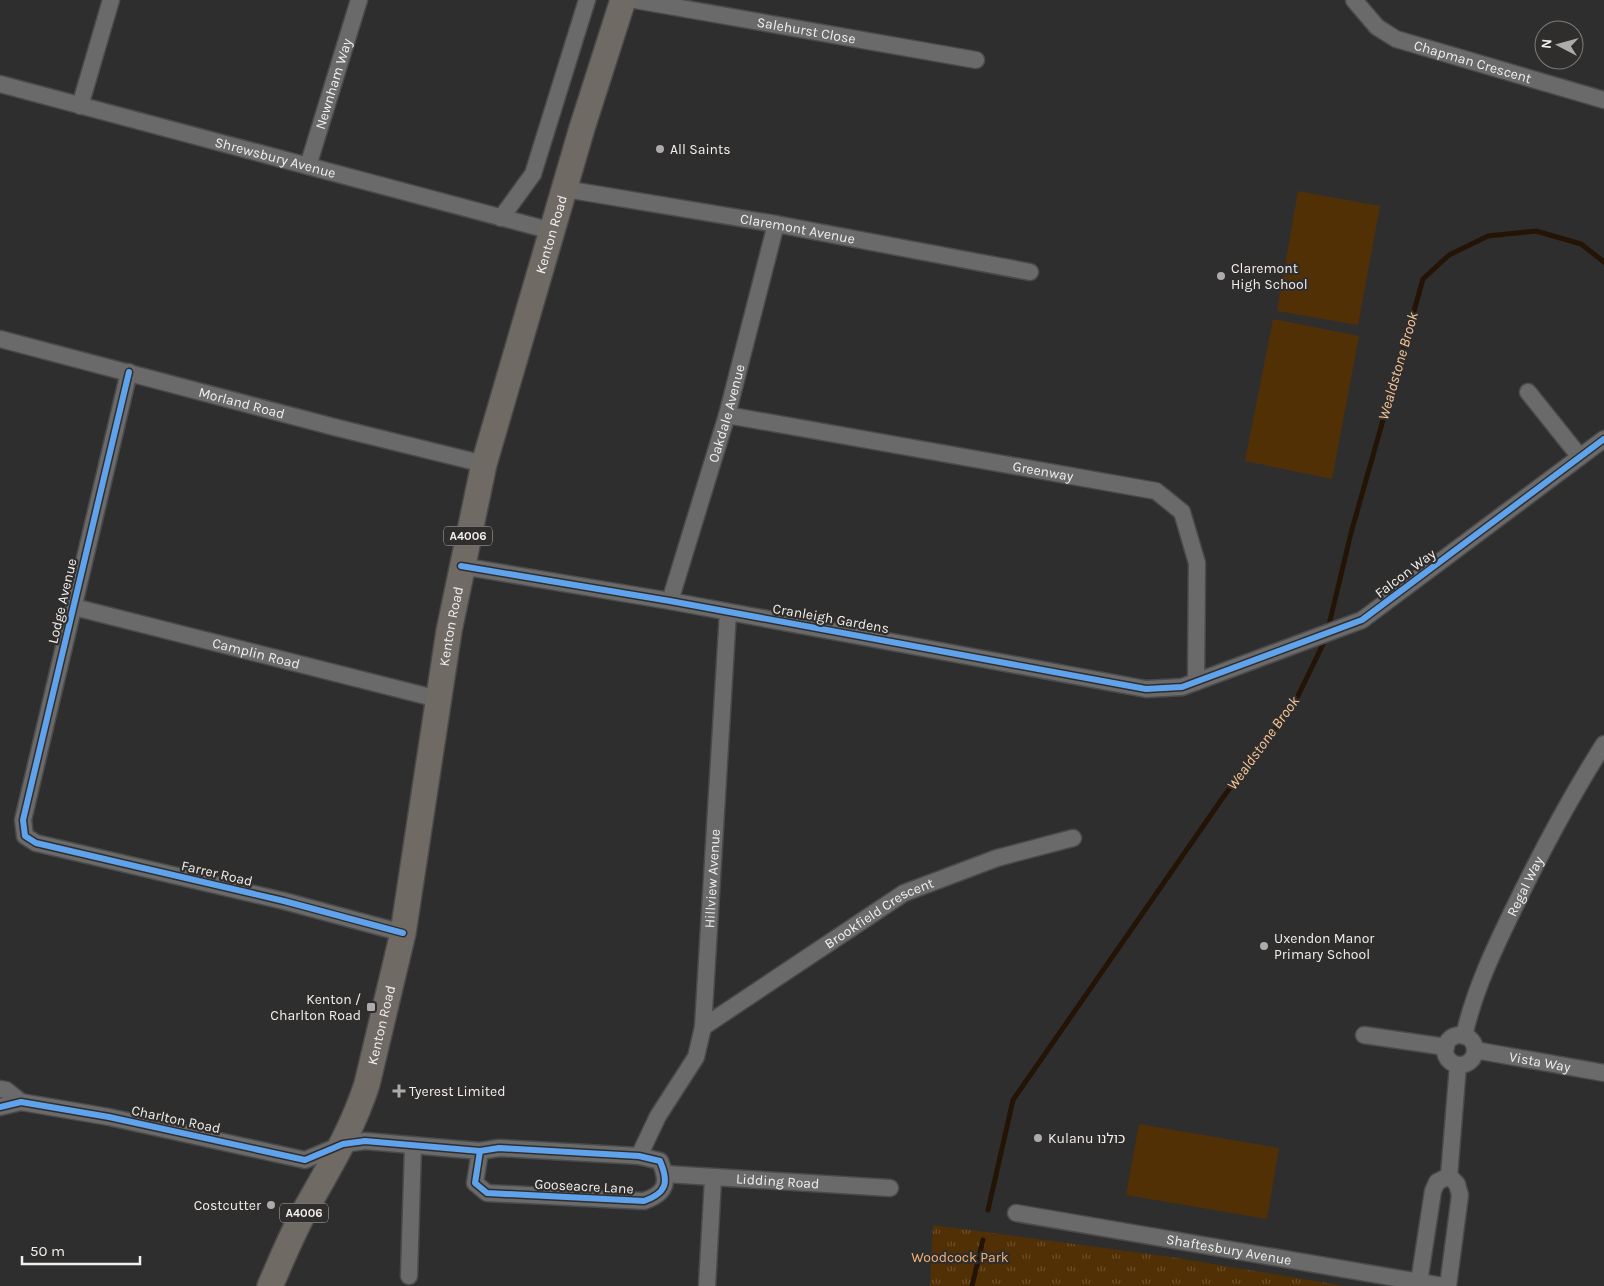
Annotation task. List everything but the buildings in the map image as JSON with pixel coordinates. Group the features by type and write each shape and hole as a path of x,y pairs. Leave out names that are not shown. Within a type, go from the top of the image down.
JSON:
{"main road":[{"name":"Kenton Road","path":"344,1144 360,1107 403,933 438,699 461,566 484,464 552,231 623,0"},
{"name":"A4006","path":"270,1286 307,1207 344,1144"}],"street":[{"path":"80,106 112,0"},
{"name":"Newnham Way","path":"308,166 359,0"},
{"path":"501,218 533,174 586,0"},
{"name":"Salehurst Close","path":"635,0 976,60"},
{"name":"Chapman Crescent","path":"1354,0 1377,27 1396,39 1604,100"},
{"name":"Shrewsbury Avenue","path":"0,84 552,231"},
{"name":"Claremont Avenue","path":"565,189 776,224 1030,272"},
{"name":"Oakdale Avenue","path":"670,601 727,415 776,224"},
{"name":"Morland Road","path":"0,339 334,427 484,464"},
{"name":"Lodge Avenue","path":"25,836 23,820 129,372"},
{"path":"1528,392 1580,458"},
{"name":"Greenway","path":"727,415 1156,491 1182,512 1197,563 1196,682"},
{"name":"Falcon Way","path":"1196,682 1337,631 1362,620 1604,439"},
{"name":"Cranleigh Gardens","path":"461,566 670,601 1146,689 1182,687 1196,682"},
{"name":"Camplin Road","path":"74,607 438,699"},
{"name":"Hillview Avenue","path":"639,1156 658,1116 696,1057 703,1027 728,612"},
{"name":"Regal Way","path":"1464,1036 1482,976 1495,946 1533,868 1604,744"},
{"name":"Farrer Road","path":"25,836 36,843 284,901 403,933"},
{"name":"Brookfield Crescent","path":"703,1027 904,892 997,858 1073,838"},
{"path":"1364,1035 1446,1047"},
{"path":"1464,1036 1474,1043 1475,1050 1468,1063 1458,1065 1448,1059 1446,1047 1453,1037 1464,1036"},
{"name":"Vista Way","path":"1475,1050 1604,1073"},
{"path":"1448,1286 1460,1195 1457,1184 1449,1176 1458,1065"},
{"name":"Charlton Road","path":"0,1089 6,1090 21,1102"},
{"name":"Charlton Road","path":"0,1107 21,1102 109,1117 305,1160 344,1144"},
{"path":"651,1133 663,1168"},
{"path":"344,1144 365,1141 480,1151 498,1148 639,1156 663,1168"},
{"path":"409,1276 412,1146"},
{"name":"Gooseacre Lane","path":"480,1151 475,1182 487,1193 644,1201 655,1197 664,1189 663,1168"},
{"name":"Lidding Road","path":"663,1168 713,1179 890,1188"},
{"path":"1419,1282 1433,1191 1436,1182 1449,1176"},
{"path":"707,1286 713,1179"},
{"name":"Shaftesbury Avenue","path":"1016,1213 1443,1286"}],"green space":[{"path":"1298,191 1380,206 1358,325 1277,311"},
{"path":"1273,319 1359,336 1332,479 1245,461"},
{"path":"1139,1124 1279,1148 1267,1219 1126,1195"},
{"name":"Woodcock Park","path":"933,1225 1171,1257 1344,1286 930,1286"}],"waterway":[{"name":"Wealdstone Brook","path":"1328,629 1351,533 1423,279 1449,255 1488,236 1536,231 1581,244 1604,262"},
{"name":"Wealdstone Brook","path":"988,1210 1013,1100 1224,796 1294,704 1326,638"},
{"name":"Wealdstone Brook","path":"972,1286 983,1240"}],"cycle path":[{"path":"129,372 23,820 25,836 36,843 284,901 403,933"},
{"path":"461,566 670,601 1146,689 1182,687 1362,620 1604,439"},
{"path":"0,1107 21,1102 109,1117 305,1160 343,1144 365,1141 480,1151 499,1148 639,1156 660,1161 665,1181 662,1190 652,1198 644,1201 487,1193 475,1183 480,1151"}],"place":[{"name":"All Saints","path":"660,149"},
{"name":"Claremont High School","path":"1221,276"},
{"name":"Uxendon Manor Primary School","path":"1264,946"},
{"name":"Kenton / Charlton Road","path":"371,1007"},
{"name":"Tyerest Limited","path":"399,1091"},
{"name":"Kulanu כולנו","path":"1038,1138"},
{"name":"Costcutter","path":"271,1205"}]}
